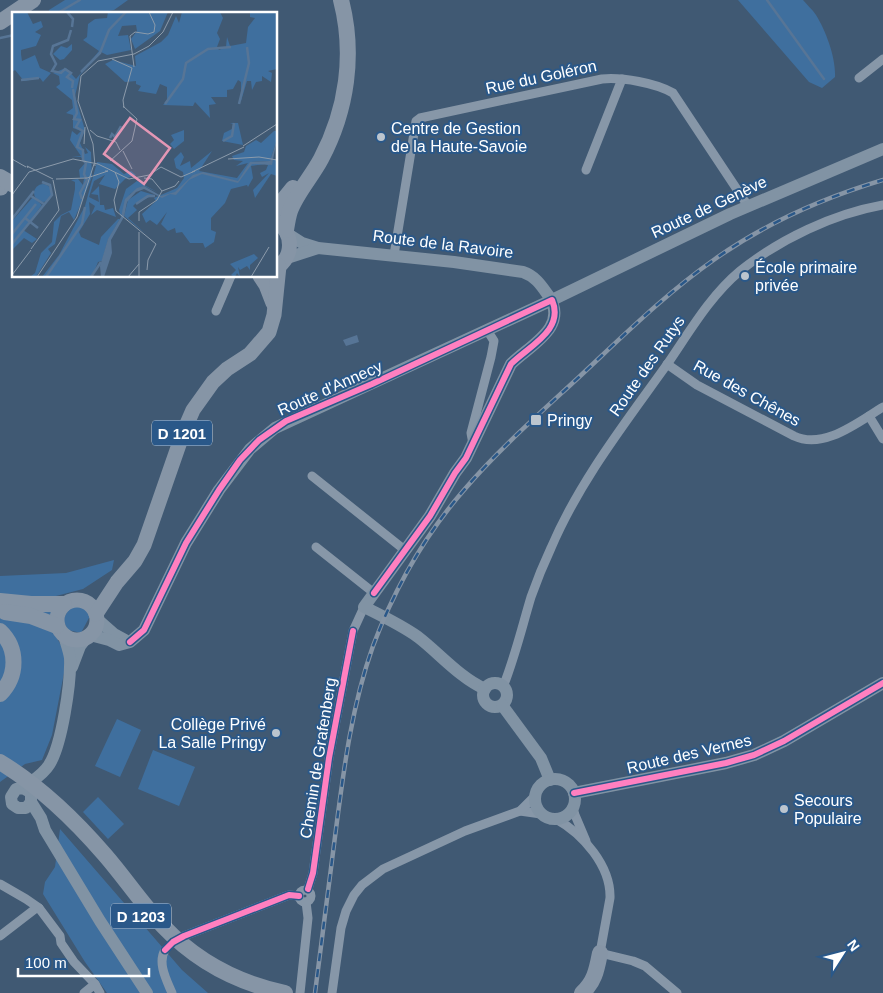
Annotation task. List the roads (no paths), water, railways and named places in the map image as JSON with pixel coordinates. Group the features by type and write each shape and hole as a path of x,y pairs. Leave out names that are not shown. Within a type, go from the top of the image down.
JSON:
{"highway":[{"path":"278,207 311,161 323,137 334,107 340,76 341,47 339,22 334,0"},
{"path":"283,228 291,209 326,150 341,108 347,78 348,56 347,30 341,0"},
{"path":"17,12 36,1"},
{"path":"0,22 12,15"},
{"path":"0,601 31,604 64,604"},
{"path":"0,612 30,616 61,631"},
{"path":"0,631 6,636 14,662 11,678 6,688 0,694"},
{"name":"D 1203","path":"3,767 28,780 57,811 106,856 162,924 181,943 216,968 233,977 250,984 285,993"},
{"name":"D 1203","path":"57,811 155,933 175,952 204,973 246,993"},
{"path":"582,993 594,980 600,953"}],"main road":[{"path":"281,264 290,246 283,228"},
{"name":"D 1201","path":"97,616 117,582 131,567 144,546 182,433 193,410 206,390 218,377 250,354 266,337 272,325 281,264"},
{"path":"261,278 274,304"},
{"name":"D 1201","path":"83,600 117,582"},
{"path":"73,600 83,600 90,604 97,616 95,628 88,636 75,640 61,631 58,612 64,604 73,600"}],"street":[{"path":"859,78 883,59"},
{"name":"Rue du Goléron","path":"394,255 416,121 420,118 602,79 622,79 665,89 673,94 748,206"},
{"path":"586,170 622,79"},
{"name":"Route de Genève","path":"552,300 748,206 883,149"},
{"name":"Route des Rutys","path":"503,687 514,658 532,595 552,546 575,501 621,429 711,302 728,282 759,257 781,244 817,226 848,214 883,205"},
{"name":"Route de la Ravoire","path":"283,228 302,243 318,248 394,255 523,272 539,282 552,300"},
{"name":"Route de la Ravoire","path":"281,264 318,248"},
{"path":"216,311 230,278"},
{"path":"485,689 471,683 405,628 364,607 430,516 473,446 511,364 547,333 551,327 555,315 552,300"},
{"name":"Route d'Annecy","path":"130,642 144,630 186,543 219,490 240,460 259,440 286,421 372,384 552,300"},
{"path":"473,446 471,433 494,341 487,330"},
{"name":"Rue des Chênes","path":"667,364 698,386 797,438 813,440 832,436 883,407"},
{"path":"869,416 883,439"},
{"path":"312,476 406,550"},
{"path":"316,547 374,592"},
{"name":"Chemin de Grafenberg","path":"308,890 313,873 329,758 353,631 364,607"},
{"path":"97,616 114,634 130,642"},
{"path":"61,631 70,657 70,677"},
{"path":"130,642 119,645 109,640 88,636 80,646 70,677 61,730 54,755 49,766 16,798 41,818 45,830 100,921 148,993"},
{"name":"Route des Vernes","path":"574,793 726,763 754,755 784,741 883,683"},
{"path":"492,684 498,684 503,687 507,694 506,700 502,705 495,707 486,704 483,697 485,689 492,684"},
{"path":"502,705 542,758 550,780"},
{"path":"332,993 341,928 346,911 354,895 362,885 383,869 465,831 520,811 536,795 540,786 550,780 564,782 570,787 575,798 573,808 567,815 556,819"},
{"path":"536,795 536,805 541,814"},
{"path":"573,808 591,850"},
{"path":"520,811 541,814 556,819 572,830 591,850 604,869 610,890 600,953 645,966 678,993"},
{"path":"0,884 39,908 60,936 61,943 74,962 95,984 100,993"},
{"path":"299,896 304,889 311,892 312,896 306,902"},
{"path":"184,936 290,895 299,896 303,902 306,902"},
{"path":"300,993 308,918 306,902"},
{"path":"0,936 35,909 39,908"},
{"path":"165,950 162,960 172,993"},
{"path":"84,993 95,984"}],"waterway":[{"path":"59,12 80,0"},
{"path":"767,0 824,79"},
{"path":"0,38 12,35"}],"railway":[{"path":"315,993 342,783 359,691 373,646 390,604 411,564 436,526 464,490 505,446 644,316 697,272 734,246 775,223 817,203 883,180"}],"place":[{"name":"Centre de Gestion de la Haute-Savoie","path":"381,137"},
{"name":"École primaire privée","path":"745,276"},
{"name":"Pringy","path":"536,420"},
{"name":"Collège Privé La Salle Pringy","path":"276,733"},
{"name":"Secours Populaire","path":"784,809"}]}
